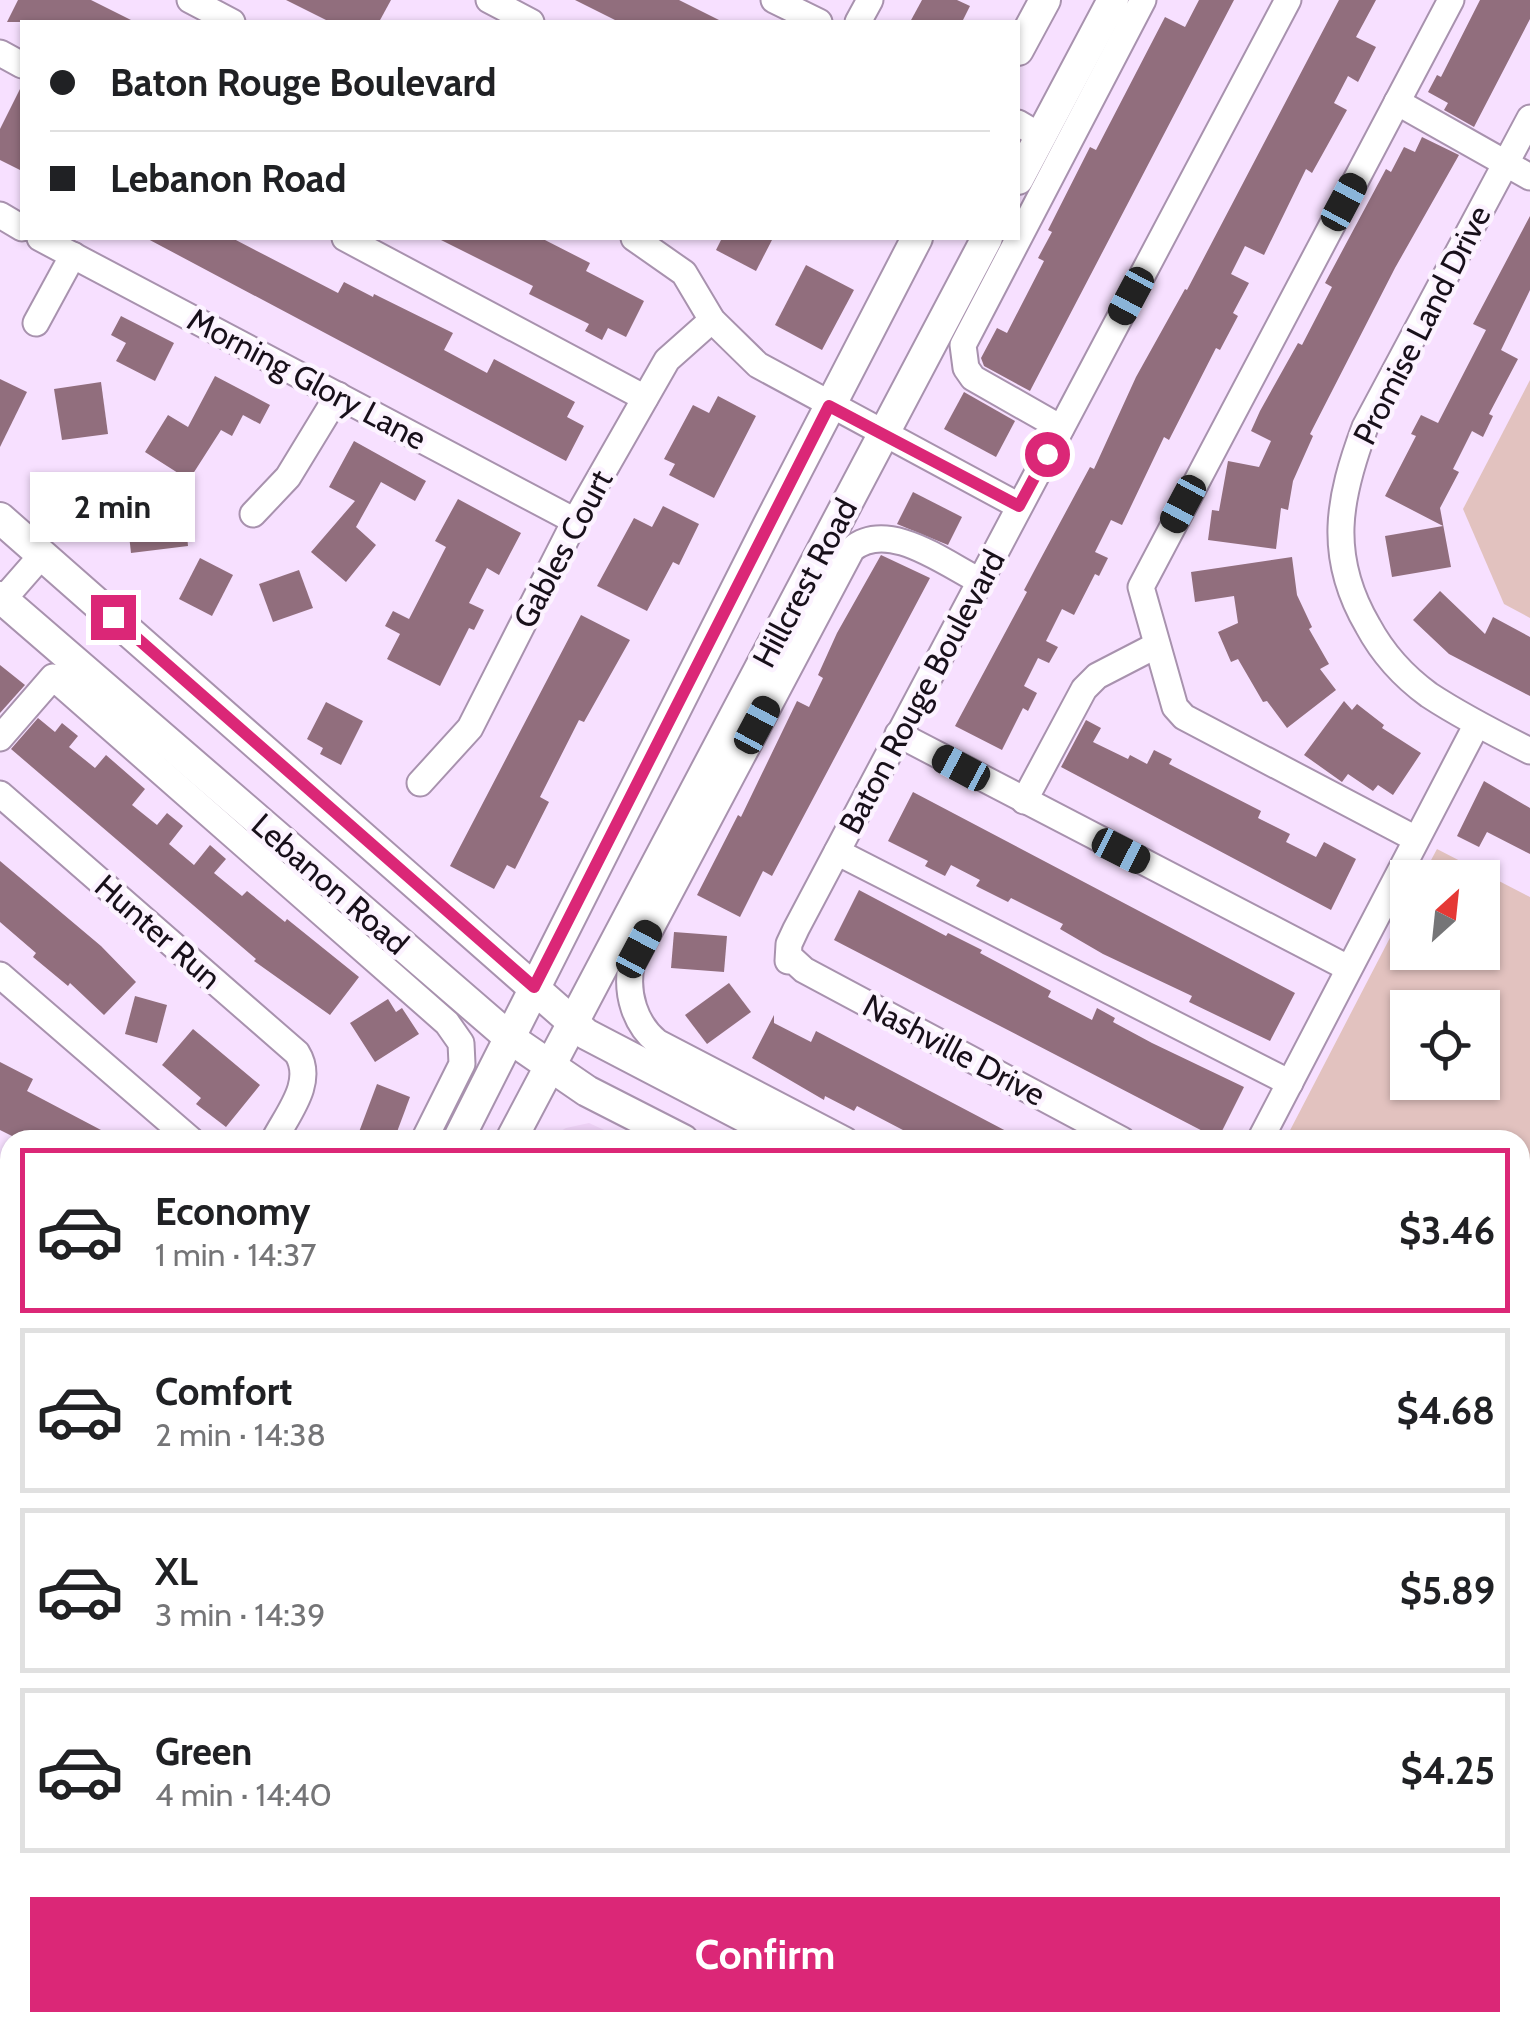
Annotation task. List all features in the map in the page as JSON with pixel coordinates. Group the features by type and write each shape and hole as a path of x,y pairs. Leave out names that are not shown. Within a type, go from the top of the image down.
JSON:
{"main road":[{"path":"1020,46 1045,0"},
{"path":"1020,170 1029,129 1113,0"},
{"name":"Hillcrest Road","path":"463,1130 917,240"},
{"name":"Hillcrest Road","path":"516,1130 986,240"},
{"name":"Lebanon Road","path":"0,518 572,1023 591,1038 769,1130"},
{"name":"Lebanon Road","path":"1,600 511,1040 548,1068 664,1130"}],"street":[{"path":"190,0 228,20"},
{"path":"488,0 527,20"},
{"path":"774,0 815,20"},
{"path":"1020,236 1144,0"},
{"name":"Baton Rouge Boulevard","path":"788,961 789,944 898,734 1288,0"},
{"path":"1416,839 1184,717 1175,707 1142,596 1143,580 1451,0"},
{"path":"1397,102 1530,177"},
{"name":"Promise Land Drive","path":"1530,118 1366,427 1350,470 1341,513 1342,566 1356,608 1375,640 1401,672 1428,694 1530,752"},
{"name":"Morning Glory Lane","path":"44,240 575,521"},
{"path":"348,240 645,398"},
{"path":"638,240 684,273 712,320 758,365 1019,506"},
{"path":"1018,240 963,344 966,368 973,378 1060,428"},
{"path":"36,323 72,256"},
{"name":"Gables Court","path":"420,783 470,728 575,521 668,360 712,320"},
{"path":"254,514 288,476 338,395"},
{"path":"825,1130 657,1042 641,1027 635,1010 630,988 632,966 852,549 873,537 892,538 980,582"},
{"path":"1,600 42,555"},
{"path":"1024,801 1079,694 1097,676 1157,645"},
{"path":"0,738 53,677 447,1024 460,1043 462,1064 429,1130"},
{"path":"1265,1130 1477,724"},
{"path":"898,734 1348,968"},
{"name":"Hunter Run","path":"0,794 296,1053 305,1076 279,1130"},
{"path":"838,852 1290,1083"},
{"name":"Nashville Drive","path":"788,961 792,959 804,970 1103,1130"},
{"path":"0,976 179,1130"}],"shaded area":[{"path":"1530,380 1530,618 1504,604 1463,509"},
{"path":"1437,849 1458,860 1431,860"},
{"path":"1500,882 1530,897 1530,1130 1290,1130 1390,938 1390,970 1500,970"},
{"path":"589,1123 604,1130 563,1130"}],"building":[{"path":"18,0 91,0 131,20 20,20 7,22"},
{"path":"286,0 391,0 380,20 326,20"},
{"path":"575,0 679,0 719,20 615,20"},
{"path":"922,0 957,0 970,6 963,20 911,20"},
{"path":"1199,0 1234,0 1030,391 984,366 981,358 997,328 1007,333 1044,261 1038,258 1052,232 1048,230 1090,147 1096,150 1165,17 1185,27"},
{"path":"1339,0 1376,0 1356,37 1376,47 1358,82 1348,76 1334,103 1347,110 1312,173 1306,169 1264,255 1245,246 1231,274 1249,283 1233,313 1238,316 1220,350 1216,348 1169,440 1164,437 1122,525 1111,520 1095,552 1108,558 1099,576 1095,574 1074,615 1062,609 1046,641 1058,647 1049,663 1038,658 1024,686 1037,693 1028,711 1023,708 1002,750 955,726 1090,467 1094,469 1136,377 1187,290"},
{"path":"1480,0 1530,0 1530,19 1474,127 1444,110 1448,103 1428,92 1437,75 1441,77"},
{"path":"20,89 20,170 0,160 0,129"},
{"path":"1422,137 1459,155 1395,268 1310,434 1313,436 1293,481 1288,510 1281,508 1276,549 1208,540 1212,510 1219,511 1228,461 1259,467 1271,441 1251,431 1260,411 1298,343 1302,345 1332,287 1325,283 1386,169 1391,172 1404,147 1415,152"},
{"path":"1530,216 1530,290 1501,350 1518,359 1489,414 1493,416 1483,437 1472,431 1453,469 1459,472 1440,508 1451,567 1392,577 1385,536 1443,526 1385,496 1416,436 1411,434 1421,415 1438,423 1486,330 1473,324"},
{"path":"150,240 236,240 338,293 344,282 453,333 444,350 487,373 494,359 575,402 567,417 584,426 566,461"},
{"path":"441,240 545,240 590,263 586,271 644,301 626,337 608,328 602,340 585,331 589,324 529,294 533,286"},
{"path":"721,240 772,240 756,271 716,250"},
{"path":"806,265 854,290 822,350 775,325"},
{"path":"121,316 174,343 155,381 116,361 126,343 111,335"},
{"path":"215,376 270,405 260,424 243,415 232,436 221,430 189,480 145,452 168,415 188,427"},
{"path":"0,379 27,392 0,447"},
{"path":"101,382 108,434 62,440 54,389"},
{"path":"964,392 1015,421 996,457 944,429"},
{"path":"718,396 756,416 714,498 669,475 675,464 664,459 693,405 709,413"},
{"path":"354,441 426,481 415,501 381,482 356,527 376,545 346,582 311,552 355,501 329,487"},
{"path":"913,492 962,517 948,545 897,524"},
{"path":"458,499 521,533 499,575 487,568 469,603 484,610 474,630 469,628 440,686 387,659 400,634 385,626 393,611 409,619 446,547 435,541"},
{"path":"184,502 188,546 131,553 126,508"},
{"path":"663,506 699,524 679,565 673,562 647,611 597,586 634,518 652,527"},
{"path":"881,555 930,578 772,876 763,871 740,917 697,895 738,815 741,817 797,701 809,707 837,633"},
{"path":"1292,557 1297,595 1312,627 1309,629 1329,664 1320,669 1336,690 1287,728 1267,701 1263,702 1238,659 1231,662 1218,632 1238,623 1234,596 1195,602 1191,572"},
{"path":"200,558 233,575 212,616 179,599"},
{"path":"299,570 313,608 273,622 259,584"},
{"path":"1440,591 1485,634 1493,617 1530,637 1530,696 1449,654 1413,620"},
{"path":"581,615 630,640 584,722 579,720 540,797 549,802 515,869 507,865 494,889 450,866"},
{"path":"0,665 25,685 0,713"},
{"path":"1344,701 1352,710 1357,704 1384,725 1382,728 1421,753 1393,795 1378,785 1373,791 1348,774 1342,782 1304,755"},
{"path":"326,702 363,721 341,765 320,754 323,748 307,739"},
{"path":"38,718 55,732 62,723 78,736 69,747 95,768 106,755 145,789 132,805 157,825 167,813 183,826 169,844 194,865 210,845 226,859 214,873 242,896 247,891 285,922 287,919 359,977 330,1015 254,961 11,749"},
{"path":"1086,720 1101,728 1093,742 1147,764 1154,750 1172,759 1169,764 1261,811 1258,818 1290,834 1286,842 1316,857 1324,842 1356,859 1331,910 1061,767"},
{"path":"1484,781 1530,808 1530,854 1487,832 1479,847 1457,836"},
{"path":"913,792 1295,993 1270,1041 1189,1002 1192,996 1103,954 1060,929 1063,924 1011,898 1008,902 976,886 980,880 951,865 945,876 925,866 928,861 888,841"},
{"path":"0,861 101,946 136,982 104,1015 70,983 68,986 33,957 36,953 0,922"},
{"path":"859,890 946,936 948,933 982,950 980,953 1051,991 1048,997 1092,1020 1097,1008 1115,1018 1113,1022 1152,1043 1244,1087 1222,1130 1201,1130 834,940"},
{"path":"674,932 727,936 724,972 671,968"},
{"path":"729,983 751,1012 707,1044 685,1015"},
{"path":"135,996 167,1005 157,1043 125,1034"},
{"path":"388,999 396,1012 402,1008 419,1034 375,1062 350,1023"},
{"path":"774,1015 774,1023 811,1042 816,1031 1004,1130 903,1130 857,1106 854,1111 825,1096 824,1100 752,1058"},
{"path":"193,1029 260,1085 226,1127 196,1104 201,1098 162,1065"},
{"path":"0,1062 33,1079 27,1091 101,1130 0,1130"},
{"path":"377,1084 410,1097 398,1130 360,1130"}],"route":[{"path":"113,617 534,987 829,406 1019,506 1047,454"}]}
